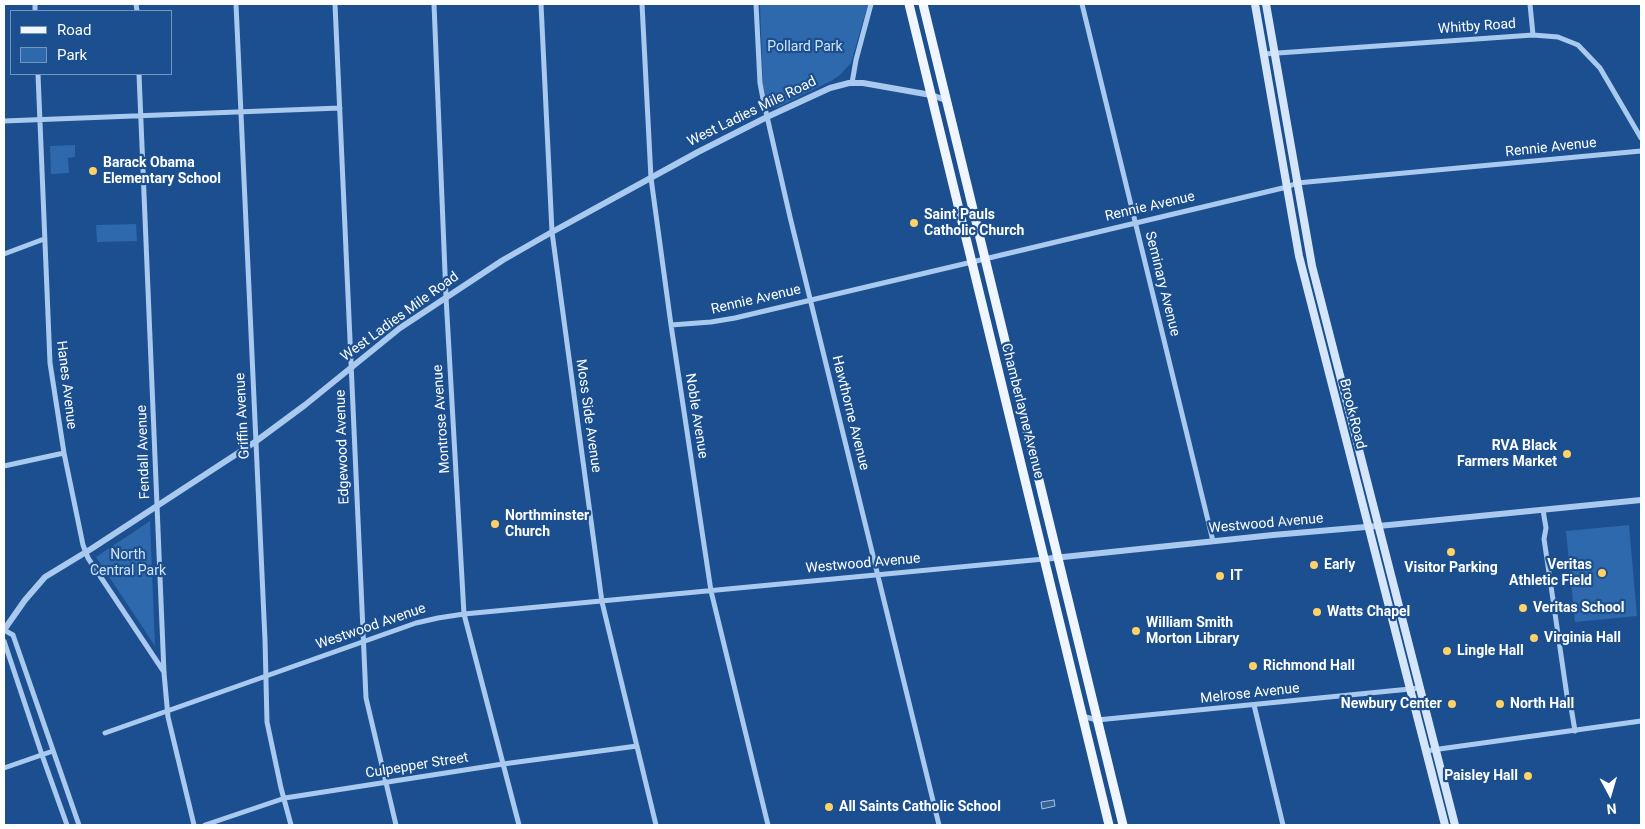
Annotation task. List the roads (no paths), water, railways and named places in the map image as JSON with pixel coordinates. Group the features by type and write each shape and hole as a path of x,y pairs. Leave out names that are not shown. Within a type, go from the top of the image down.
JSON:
{"main road":[{"name":"Chamberlayne Avenue","path":"909,4 1109,825"},
{"name":"Chamberlayne Avenue","path":"923,4 1123,825"},
{"name":"Brook Road","path":"1255,4 1302,268 1445,825"},
{"name":"Brook Road","path":"1266,4 1312,266 1455,825"}],"street":[{"name":"Griffin Avenue","path":"236,4 267,722 291,825"},
{"name":"Edgewood Avenue","path":"335,4 366,698 396,825"},
{"name":"Montrose Avenue","path":"434,4 446,297 464,614 519,825"},
{"name":"Moss Side Avenue","path":"541,4 552,232 602,602 656,825"},
{"name":"Noble Avenue","path":"642,4 651,178 711,591 768,825"},
{"name":"Hawthorne Avenue","path":"756,4 760,83 767,116 939,825"},
{"path":"852,83 856,60 872,4"},
{"name":"Seminary Avenue","path":"1082,4 1213,542"},
{"path":"1530,4 1533,35"},
{"name":"Whitby Road","path":"1264,54 1533,35 1558,37 1578,46 1600,68 1641,138"},
{"name":"Hanes Avenue","path":"38,75 50,364 64,454 88,558 164,673"},
{"name":"Fendall Avenue","path":"139,75 164,673 167,711 194,825"},
{"name":"West Ladies Mile Road","path":"4,630 25,600 45,577 255,442 305,405 400,328 446,297 552,232 767,116 825,90 852,83 931,95 946,100"},
{"path":"4,122 340,108"},
{"name":"Rennie Avenue","path":"671,325 723,320 1287,187 1297,183 1641,151"},
{"path":"4,254 44,239"},
{"path":"4,466 64,454"},
{"name":"Westwood Avenue","path":"105,733 416,623 464,614 1058,558 1641,500"},
{"path":"1543,510 1544,537 1552,595 1567,696 1572,707 1575,731"},
{"path":"4,630 13,634 79,825"},
{"path":"4,641 67,825"},
{"name":"Melrose Avenue","path":"1082,716 1097,720 1420,688"},
{"path":"1254,705 1283,825"},
{"path":"1425,750 1641,721"},
{"name":"Culpepper Street","path":"205,825 285,798 503,764 637,746"},
{"path":"4,768 54,751"}],"place":[{"name":"Barack Obama Elementary School","path":"93,171"},
{"name":"Saint Pauls Catholic Church","path":"914,223"},
{"name":"RVA Black Farmers Market","path":"1567,454"},
{"name":"Northminster Church","path":"495,524"},
{"name":"Visitor Parking","path":"1451,552"},
{"name":"Early","path":"1314,565"},
{"name":"Veritas Athletic Field","path":"1602,573"},
{"name":"IT","path":"1220,576"},
{"name":"Veritas School","path":"1523,608"},
{"name":"Watts Chapel","path":"1317,612"},
{"name":"William Smith Morton Library","path":"1136,631"},
{"name":"Virginia Hall","path":"1534,638"},
{"name":"Lingle Hall","path":"1447,651"},
{"name":"Richmond Hall","path":"1253,666"},
{"name":"Newbury Center","path":"1452,704"},
{"name":"North Hall","path":"1500,704"},
{"name":"Paisley Hall","path":"1528,776"},
{"name":"All Saints Catholic School","path":"829,807"}],"park label":[{"name":"Pollard Park","path":"805,47"},
{"name":"North Central Park","path":"128,564"}]}
